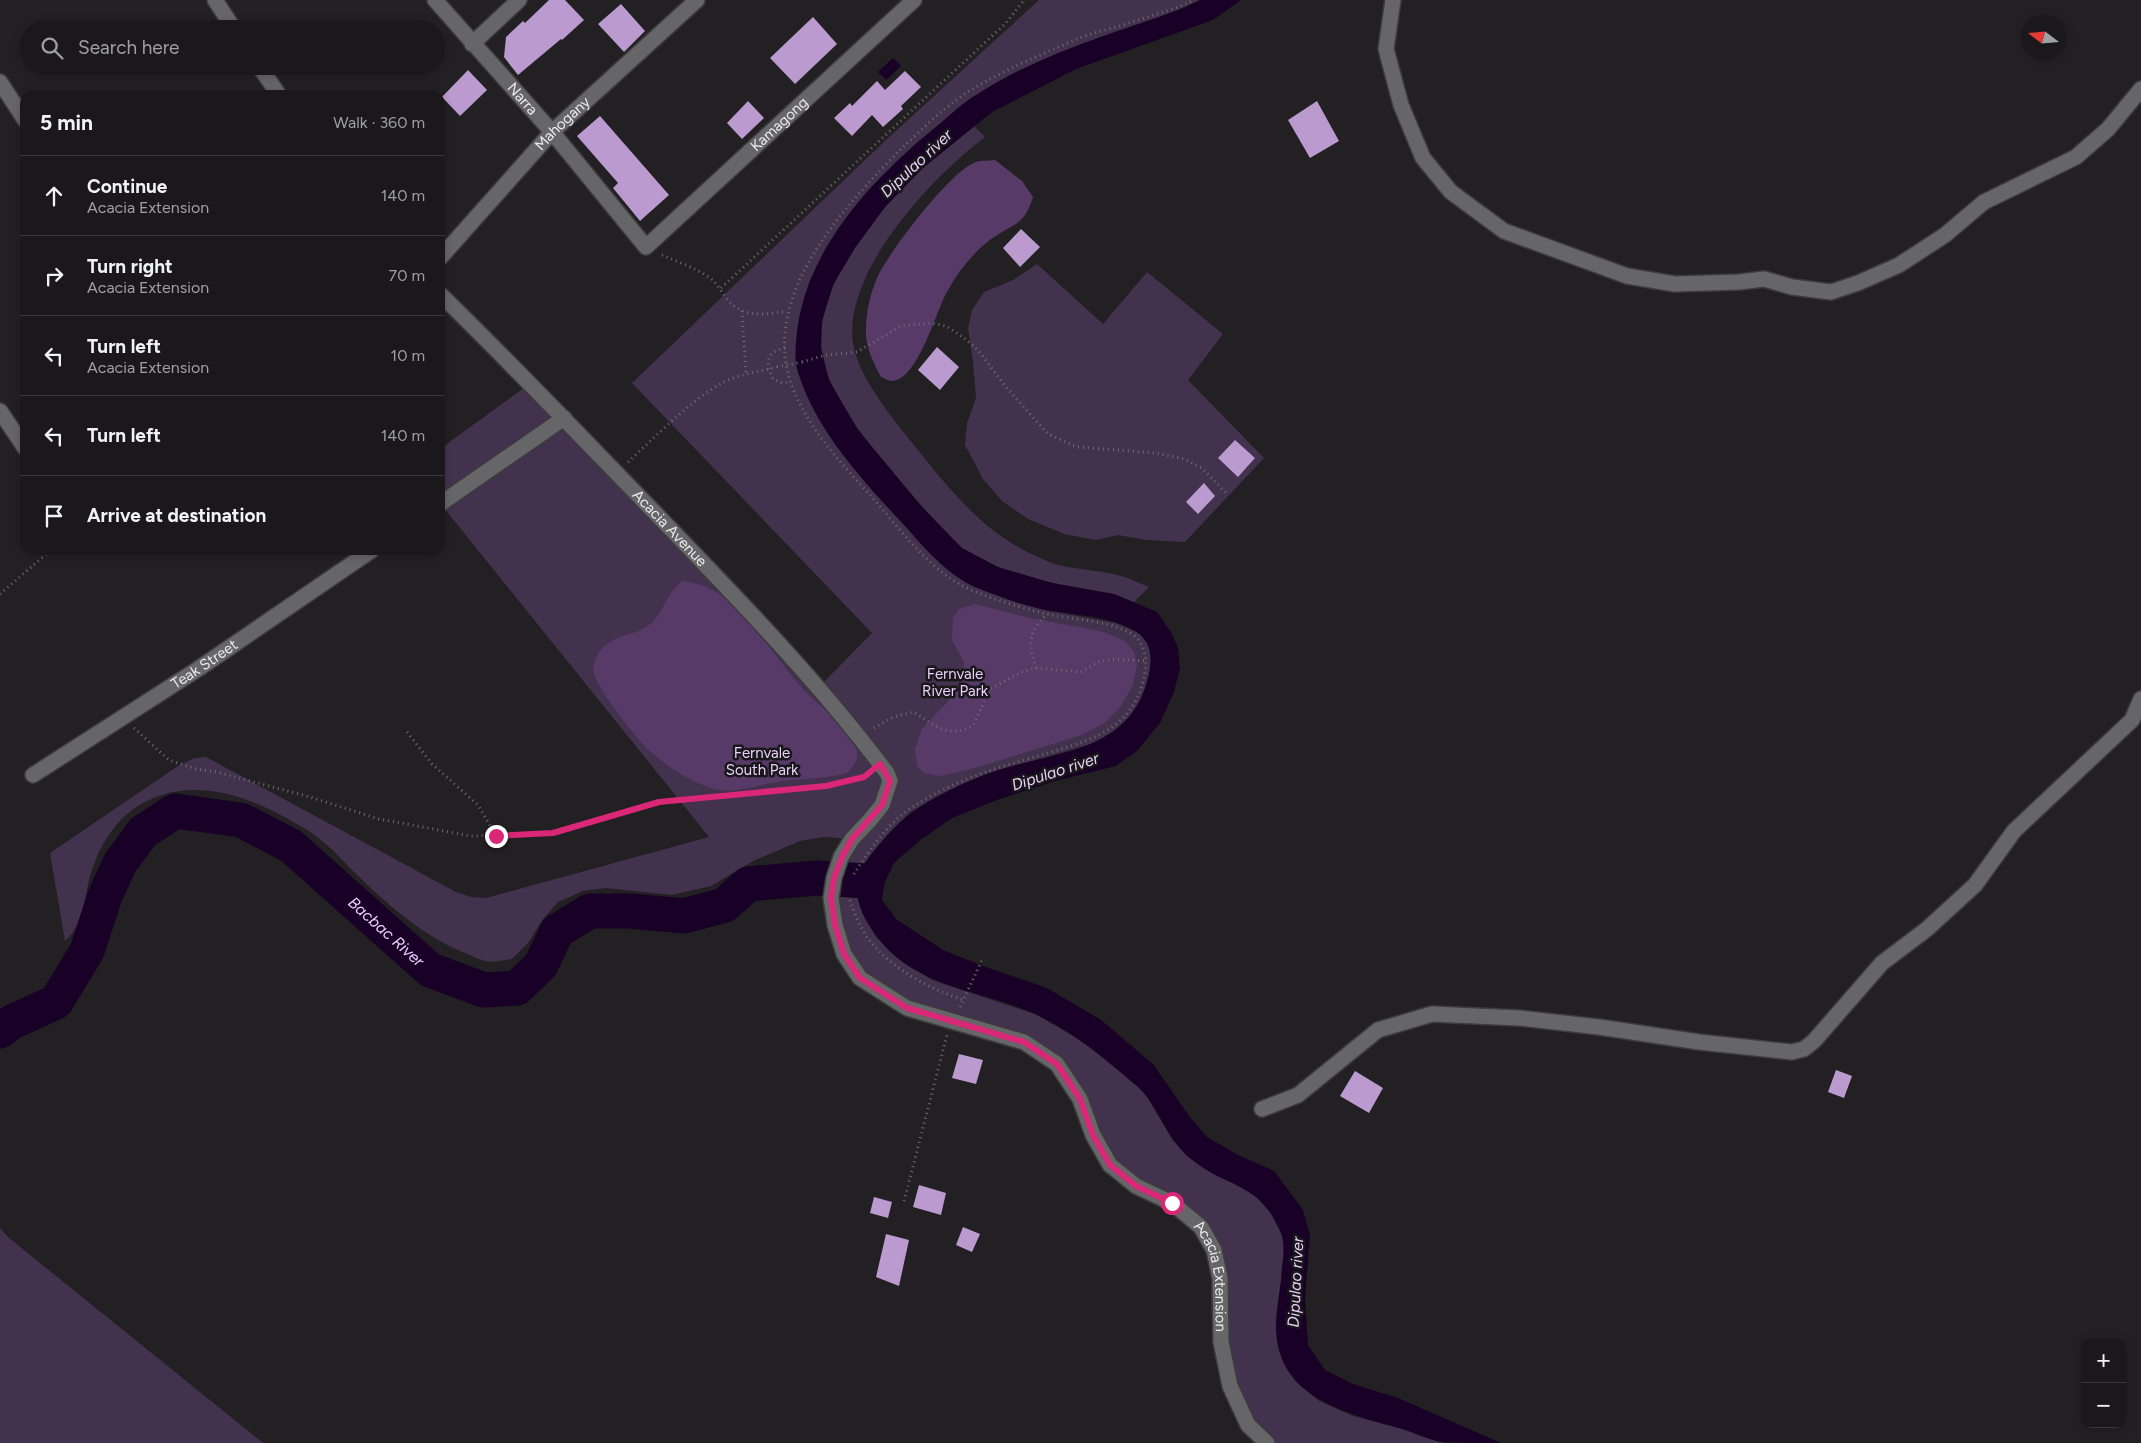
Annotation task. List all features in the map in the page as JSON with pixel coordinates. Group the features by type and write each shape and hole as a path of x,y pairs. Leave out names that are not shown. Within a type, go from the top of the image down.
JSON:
{"street":[{"path":"215,0 228,20"},
{"name":"Narra","path":"435,0 552,132 646,247"},
{"path":"472,44 518,0"},
{"name":"Mahogany","path":"445,252 552,132 696,0"},
{"name":"Kamagong","path":"646,247 914,0"},
{"path":"1393,0 1386,49 1401,105 1423,158 1451,192 1504,231 1626,276 1675,284 1764,280 1831,292 1858,283 1899,265 1945,235 1984,202 2076,157 2108,128 2141,89"},
{"path":"265,75 276,90"},
{"path":"0,82 20,112"},
{"name":"Acacia Avenue","path":"445,299 564,418 739,599 821,692 884,769"},
{"path":"0,411 20,441"},
{"path":"445,501 564,418"},
{"name":"Teak Street","path":"34,775 122,716 198,669 365,555"},
{"path":"1262,1109 1298,1095 1378,1030 1432,1014 1518,1018 1792,1052 1804,1049 1814,1041 1882,963 1927,929 1975,885 2014,831 2136,720 2141,699"},
{"name":"Acacia Extension","path":"884,769 890,781 882,805 852,839 839,864 831,898 835,925 844,954 860,978 907,1008 1024,1042 1057,1064 1080,1099 1093,1135 1110,1165 1136,1186 1172,1203 1201,1227 1214,1250 1220,1278 1221,1342 1230,1386 1248,1425 1267,1443"}],"path":[{"path":"721,288 1006,23 1024,0"},
{"path":"851,879 887,829 907,810 938,793 984,772 1093,739 1116,726 1134,706 1145,675 1147,661 1143,647 1136,636 1117,627 1047,614 1007,604 968,588 936,568 828,448 807,417 791,382 786,365 788,311 814,253 861,191 925,127 973,88 1077,38 1179,7 1194,0"},
{"path":"646,247 698,270 721,288 727,300 742,311 768,315 788,311"},
{"path":"742,311 746,374"},
{"path":"616,473 696,401 722,383 746,374 826,356 857,352 901,326 930,323 946,326 978,350 1005,386 1048,434 1077,447 1156,454 1184,459 1202,468 1226,493"},
{"path":"786,348 774,350 768,358 768,369 772,379 782,383 791,382"},
{"path":"0,594 45,555"},
{"path":"1036,668 1031,652 1031,638 1035,626 1047,614"},
{"path":"858,737 894,717 913,712 942,730 960,732 973,726 990,688 1022,672 1036,668 1081,672 1098,662 1116,659 1147,661"},
{"path":"122,716 169,760 196,769 217,772 310,797 379,819 472,836 553,833 659,802 826,786 864,777 884,769"},
{"path":"407,732 432,764 478,805 496,836"},
{"path":"850,899 857,922 870,942 925,985 964,1000 982,960"},
{"path":"904,1201 950,1021"}],"green space":[{"path":"1039,0 1200,0 972,97 914,145 868,190 825,250 809,282 795,360 965,582 1006,599 1045,610 1116,623 1139,633 1148,644 1151,658 1149,676 1140,704 1124,725 1098,742 987,774 936,797 909,813 869,857 862,913 876,937 898,958 932,980 1035,1014 1087,1044 1144,1092 1173,1141 1219,1175 1251,1191 1270,1212 1285,1241 1281,1273 1294,1380 1319,1401 1353,1416 1404,1429 1443,1443 1267,1443 1230,1386 1220,1278 1201,1227 1110,1165 1057,1063 1024,1042 907,1008 860,978 831,898 851,839 824,837 800,841 753,861 711,886 672,895 606,888 583,891 558,902 543,919 528,943 512,959 489,962 450,946 420,928 380,896 322,841 306,829 276,812 256,803 214,791 172,792 152,799 132,810 111,831 93,867 80,919 71,935 65,941 50,853 178,766 194,758 206,757 456,892 471,897 486,898 709,837 445,509 445,445 528,385 816,690 872,633 632,383 887,139"},
{"path":"974,126 985,137 964,154 917,201 895,228 876,257 862,286 854,315 853,343 856,356 870,385 898,426 971,511 996,533 1034,555 1058,565 1113,574 1149,587 1134,602 1104,593 1043,581 1019,574 983,561 962,549 915,498 871,445 848,414 830,381 822,352 822,323 830,294 844,265 861,238 901,189 921,169"},
{"path":"995,160 1022,181 1033,197 1030,207 1022,219 984,244 961,270 951,284 925,343 910,369 901,378 892,381 881,377 871,355 866,336 872,290 883,266 921,214 952,180 965,168 976,162"},
{"path":"1037,264 1103,324 1147,272 1223,334 1188,380 1264,458 1185,542 1146,540 1118,535 1096,540 1064,534 1028,519 1002,501 983,479 965,445 967,423 976,398 968,328 972,310 984,292 1013,280"},
{"name":"Fernvale South Park","path":"683,581 697,584 719,594 742,614 803,689 845,730 855,746 857,754 854,764 847,773 775,782 728,791 720,790 702,785 674,770 651,752 636,736 600,687 593,669 595,660 611,641 637,632 649,625 659,614 673,591"},
{"path":"975,604 1030,618 1104,632 1125,641 1134,652 1137,665 1133,685 1121,706 1106,722 1082,735 968,770 940,776 924,773 917,766 915,749 922,729 951,698 963,678 964,662 952,640 953,618 959,609"},
{"path":"0,1228 9,1238 263,1443 0,1443"}],"water":[{"name":"Dipulao river","path":"1200,0 1241,0 1213,20 1076,69 992,112 923,168 885,207 855,248 833,285 822,321 821,348 829,380 858,430 921,506 962,548 998,567 1052,583 1114,594 1157,612 1171,632 1178,648 1180,668 1174,692 1160,723 1137,751 1116,766 1055,781 997,800 952,818 919,841 894,863 884,884 882,900 896,919 943,950 1047,988 1101,1020 1153,1064 1189,1116 1207,1137 1236,1154 1274,1171 1303,1210 1310,1235 1305,1299 1308,1345 1325,1370 1353,1384 1398,1398 1501,1443 1435,1441 1354,1415 1316,1398 1288,1370 1280,1352 1276,1319 1283,1266 1283,1242 1273,1216 1263,1204 1242,1188 1204,1169 1183,1152 1170,1135 1149,1099 1140,1089 1103,1058 1070,1034 1035,1014 944,983 923,974 903,962 885,946 869,925 863,915 858,897 857,885 860,873 876,848 905,818 929,801 984,775 1007,767 1078,749 1099,740 1118,727 1134,711 1145,688 1151,657 1145,639 1128,627 1105,620 1045,610 1010,600 965,582 932,556 874,492 831,438 808,399 798,374 796,343 801,310 811,279 825,250 843,222 864,196 911,148 968,100 998,82 1049,57 1184,8"},
{"path":"893,58 901,66 886,80 878,72"}],"building":[{"path":"549,0 565,0 584,20 518,75 504,57 506,37 523,21 525,23"},
{"path":"621,4 645,31 624,52 598,24"},
{"path":"813,17 837,44 795,84 770,58"},
{"path":"468,70 487,90 460,116 445,100 445,94"},
{"path":"905,71 921,87 901,106 903,109 883,127 872,115 852,136 834,118 850,103 852,106 877,81 885,90"},
{"path":"748,101 764,118 742,139 727,123"},
{"path":"1317,101 1339,141 1310,158 1288,120"},
{"path":"600,116 669,195 640,221 613,188 618,183 577,136"},
{"path":"1021,229 1040,247 1020,267 1003,248"},
{"path":"937,347 959,367 940,390 918,370"},
{"path":"1235,440 1255,458 1238,477 1218,458"},
{"path":"1204,483 1215,496 1198,514 1186,502"},
{"path":"959,1054 983,1060 976,1084 952,1078"},
{"path":"1836,1070 1852,1076 1844,1098 1828,1092"},
{"path":"1355,1071 1383,1088 1369,1113 1340,1096"},
{"path":"919,1185 946,1193 941,1215 913,1207"},
{"path":"874,1197 892,1202 888,1218 870,1213"},
{"path":"963,1227 980,1234 972,1252 956,1245"},
{"path":"886,1234 909,1240 899,1286 876,1277"}],"waterway":[{"name":"Bacbac River","path":"0,1031 12,1022 56,1002 87,951 105,896 120,863 143,832 175,811 241,820 291,846 430,970 484,990 517,988 541,965 557,931 590,911 630,911 684,916 725,905 748,884 816,878 867,881"}],"route":[{"path":"496,836 553,833 659,802 826,786 864,777 880,764 890,781 888,792 882,805 852,839 842,857 834,878 831,898 835,925 844,954 860,978 907,1008 1024,1042 1057,1064 1080,1099 1093,1135 1110,1165 1136,1186 1172,1203"}],"park label":[{"name":"Fernvale River Park","path":"955,682"}]}
